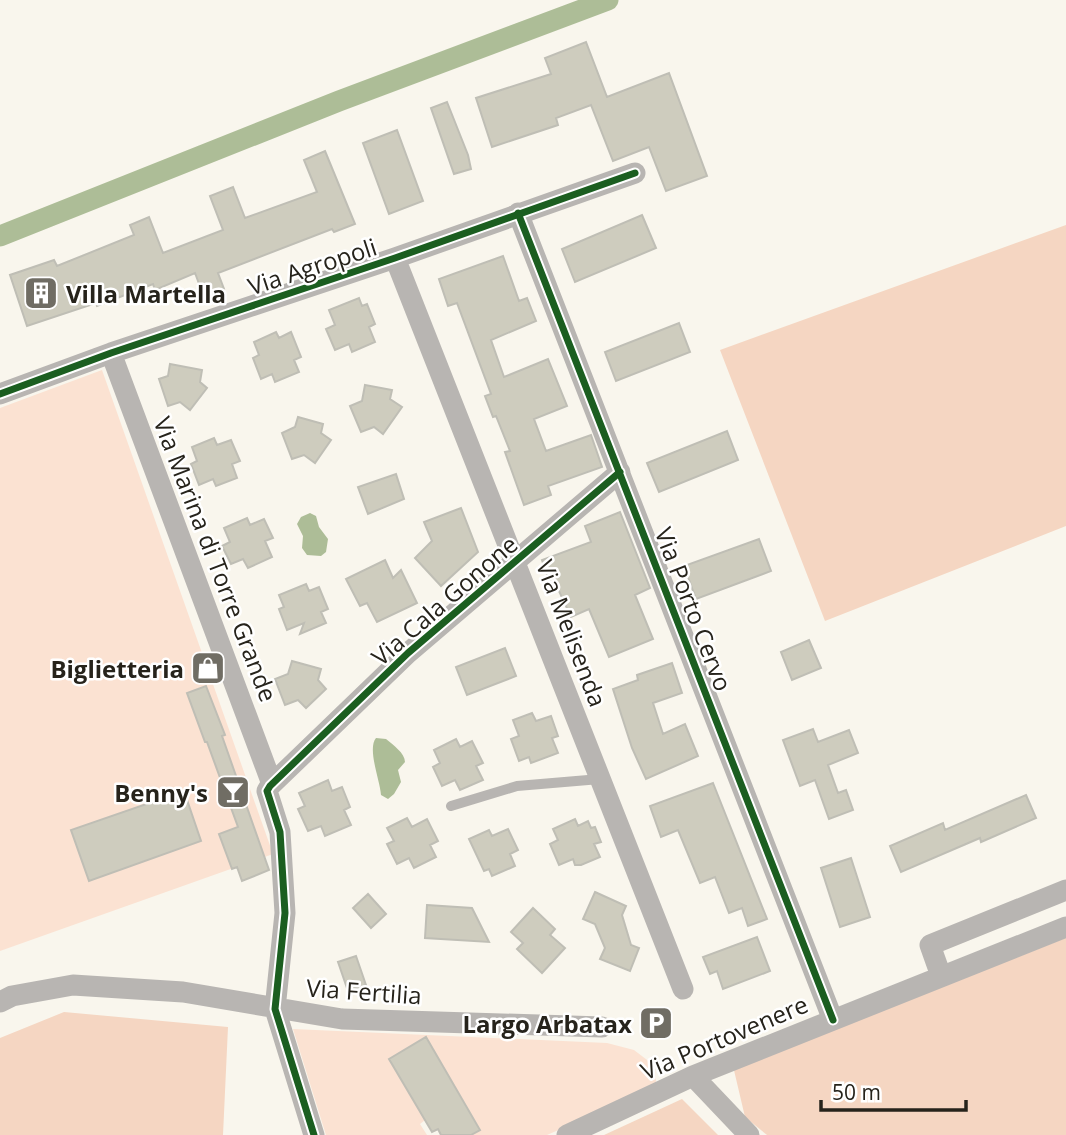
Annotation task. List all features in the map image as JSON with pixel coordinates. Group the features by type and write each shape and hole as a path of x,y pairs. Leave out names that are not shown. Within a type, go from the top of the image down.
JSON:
{"street":[{"name":"Via Agropoli","path":"0,394 111,353 395,258 635,173"},
{"name":"Via Porto Cervo","path":"518,213 833,1020"},
{"name":"Via Melisenda","path":"395,258 683,989"},
{"name":"Via Marina di Torre Grande","path":"111,353 270,788 280,832 285,913 275,1009"},
{"name":"Via Cala Gonone","path":"270,788 408,653 621,472"},
{"path":"941,976 930,945 1060,892 1066,920"},
{"name":"Via Portovenere","path":"567,1135 692,1076 1066,927"},
{"name":"Via Fertilia","path":"0,1002 12,996 73,985 183,992 342,1019 602,1027"},
{"path":"275,1009 314,1135"},
{"path":"692,1076 749,1135"}],"lane":[{"path":"451,806 517,786 600,779"}],"shaded area":[{"path":"1066,225 1066,526 825,621 720,350"},
{"path":"102,370 273,854 0,951 0,408"},
{"path":"310,513 316,516 319,527 328,539 326,552 321,556 307,555 302,548 303,536 297,524 301,517"},
{"path":"376,738 386,739 403,755 405,762 398,770 401,782 388,799 381,795 375,765 373,749"},
{"path":"1066,936 1066,1135 767,1135 745,1117 733,1066"},
{"path":"64,1012 228,1027 223,1135 0,1135 0,1038"},
{"path":"293,1029 607,1043 634,1050 655,1066 656,1082 650,1090 547,1135 471,1135 480,1129 426,1038 425,1120 420,1124 427,1135 326,1135"},
{"path":"682,1099 718,1135 604,1135"}],"building":[{"path":"586,42 607,97 669,73 707,176 666,191 649,147 613,161 591,105 556,118 558,125 492,147 476,98 551,74 545,58"},
{"path":"447,102 471,169 454,174 431,108"},
{"path":"397,130 423,201 389,214 363,143"},
{"path":"325,151 355,224 334,232 332,229 218,273 224,289 204,297 195,273 155,290 153,284 97,306 96,303 27,326 10,275 54,260 57,266 134,235 130,225 149,217 163,253 223,230 210,196 233,187 245,218 317,192 304,160"},
{"path":"642,215 656,248 575,282 562,249"},
{"path":"503,256 519,301 527,298 536,321 491,340 504,377 548,359 567,406 534,419 546,451 591,435 602,467 548,486 551,495 524,505 505,452 510,451 485,396 491,394 457,303 448,306 439,279"},
{"path":"359,298 362,306 367,304 375,324 369,327 375,342 352,352 349,344 335,350 326,329 335,325 329,310"},
{"path":"679,323 690,352 616,381 605,352"},
{"path":"276,332 279,338 291,332 301,357 294,360 299,372 275,382 272,374 261,379 253,358 259,355 254,342"},
{"path":"170,364 202,370 200,382 207,388 190,410 180,402 168,406 159,379 168,376"},
{"path":"365,385 392,390 390,399 402,407 383,434 374,427 361,432 350,406 362,401"},
{"path":"298,417 323,424 321,433 331,440 315,463 304,455 292,459 282,433 295,427"},
{"path":"727,431 738,460 659,492 647,463"},
{"path":"214,438 217,445 231,440 240,461 232,464 237,478 216,486 213,479 199,485 191,464 197,461 192,447"},
{"path":"396,474 404,499 368,514 358,487"},
{"path":"461,508 478,552 441,586 415,558 432,541 424,522"},
{"path":"620,512 650,588 635,595 653,639 609,657 589,609 571,617 553,578 549,580 542,560 591,542 585,526"},
{"path":"247,518 250,525 264,519 273,538 265,541 272,557 248,568 243,559 231,564 222,546 230,542 224,528"},
{"path":"759,539 771,571 696,599 684,566"},
{"path":"385,560 393,578 401,570 417,603 377,622 367,603 360,606 346,579"},
{"path":"306,584 309,591 319,587 328,609 321,612 326,623 300,634 304,623 287,630 279,609 284,607 279,595"},
{"path":"809,640 821,668 792,680 781,652"},
{"path":"505,648 516,676 467,695 456,667"},
{"path":"292,661 321,669 318,680 326,689 306,708 298,700 285,705 275,679 288,674"},
{"path":"672,663 682,693 653,703 663,734 685,724 698,756 646,779 632,748 613,689 638,680 637,675"},
{"name":"Benny's","path":"206,686 225,735 222,736 269,870 242,881 237,867 232,869 219,834 238,827 187,693"},
{"path":"532,713 536,721 551,716 558,736 552,738 558,753 531,763 529,757 519,761 511,739 519,736 513,720"},
{"path":"813,729 818,742 849,730 858,753 828,765 838,793 846,790 853,810 829,819 815,780 800,786 783,740"},
{"path":"456,739 460,747 472,741 483,763 476,766 483,780 460,790 455,780 442,786 433,767 440,763 434,750"},
{"path":"328,780 332,791 342,787 350,807 344,810 351,825 325,836 321,826 308,831 298,809 305,806 299,793"},
{"path":"713,783 767,919 748,926 742,908 729,913 715,877 700,883 678,830 661,837 650,806"},
{"path":"184,791 201,841 89,881 71,830"},
{"path":"1026,795 1036,818 981,842 980,838 901,872 890,846 943,823 945,830"},
{"path":"407,818 412,827 427,819 438,841 430,845 436,857 414,868 409,858 397,864 387,844 394,841 387,828"},
{"path":"575,819 578,826 588,821 591,828 595,827 601,842 594,844 600,857 581,865 575,865 573,859 559,865 550,844 558,840 553,829"},
{"path":"508,829 518,850 510,854 515,866 492,876 489,869 484,871 469,839 489,830 492,836"},
{"path":"851,858 870,917 840,927 821,868"},
{"path":"595,892 626,906 622,915 631,945 639,948 630,971 600,959 605,948 595,924 583,919"},
{"path":"368,894 386,914 371,928 353,908"},
{"path":"427,905 472,908 489,942 425,938"},
{"path":"533,908 555,929 550,935 565,948 542,973 517,949 523,943 511,932"},
{"path":"757,937 770,971 723,989 717,971 710,974 703,957"},
{"path":"356,956 366,985 348,991 338,962"},
{"path":"426,1037 480,1130 471,1135 441,1135 438,1129 432,1132 389,1059"}],"waterway":[{"path":"0,236 339,101 608,0"}],"cycle path":[{"path":"0,394 111,353 395,258 635,173"},
{"path":"518,213 833,1020"},
{"path":"314,1135 275,1009 285,913 280,832 267,791 408,653 620,472"}],"place":[{"name":"Villa Martella","path":"41,293"},
{"name":"Biglietteria","path":"208,668"},
{"name":"Benny's","path":"233,792"},
{"name":"Largo Arbatax","path":"656,1023"}]}
